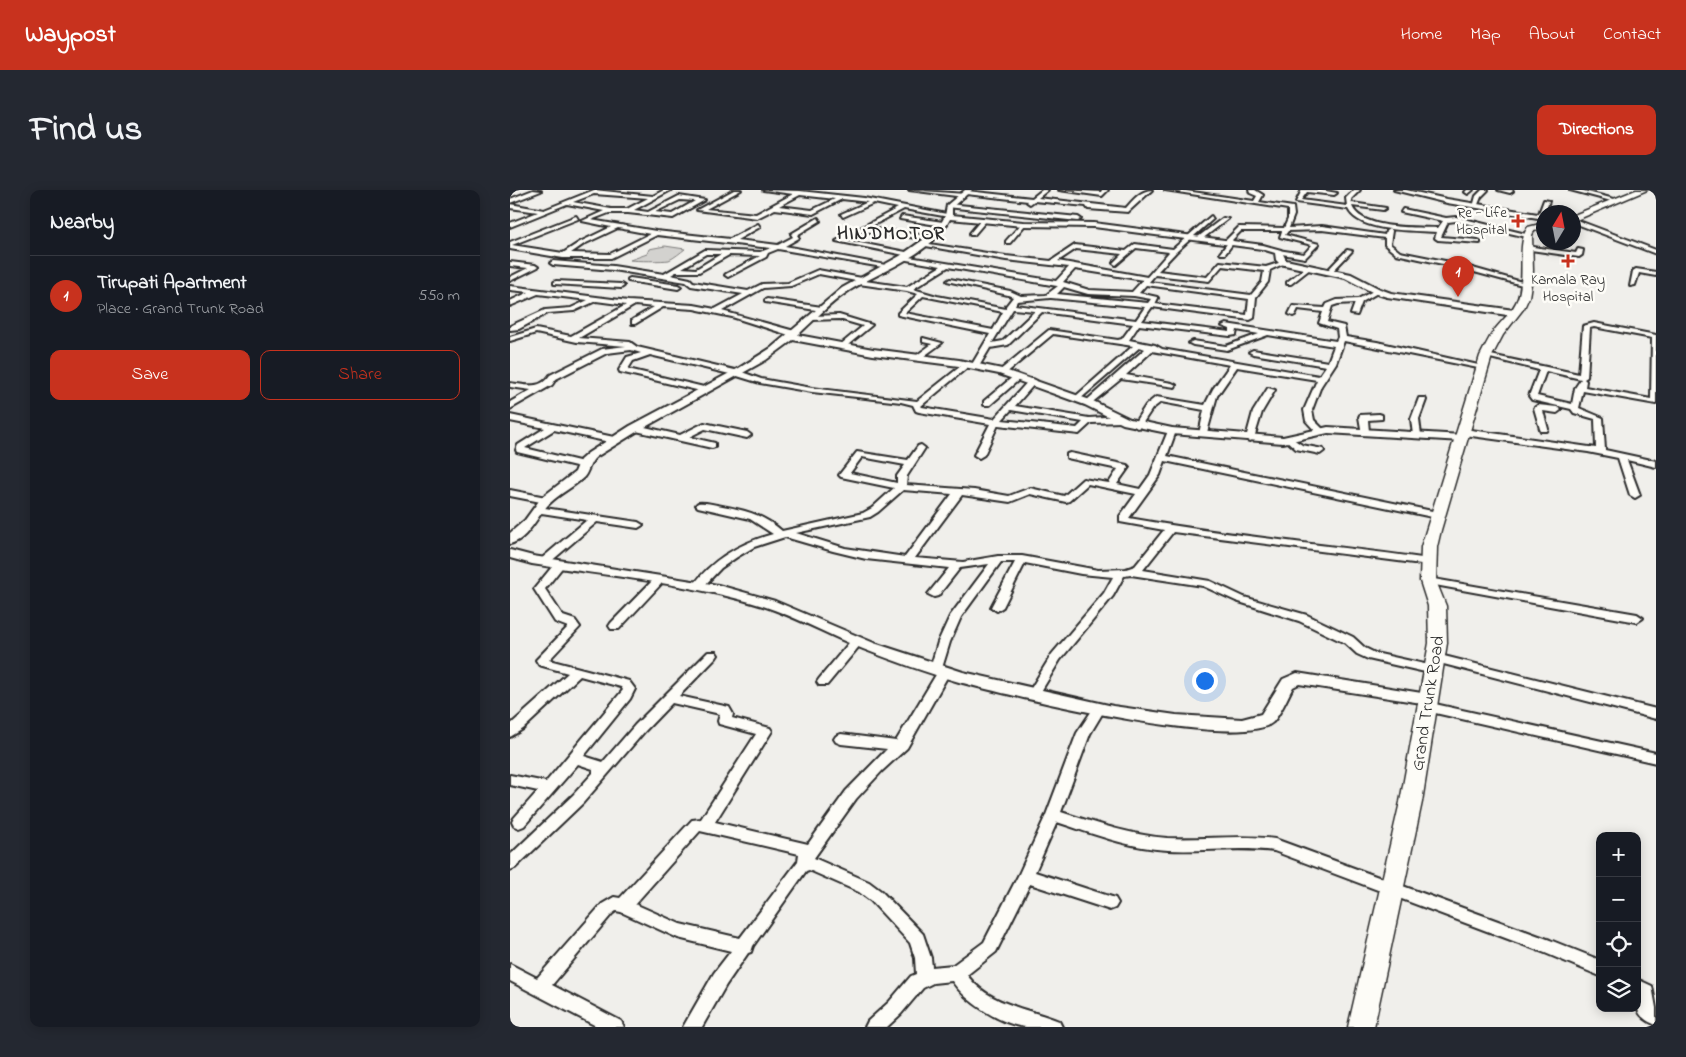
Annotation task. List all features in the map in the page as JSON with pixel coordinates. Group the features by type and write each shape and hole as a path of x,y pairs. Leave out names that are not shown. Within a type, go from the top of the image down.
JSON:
{"main road":[{"path":"1581,217 1615,200 1643,190"},
{"path":"1527,241 1531,229 1536,225"},
{"name":"Grand Trunk Road","path":"1361,1027 1411,802 1435,664 1438,643 1437,606 1428,581 1430,547 1437,515 1485,361 1498,334 1522,301 1528,271 1527,241"}],"street":[{"path":"510,201 538,191 536,190"},
{"path":"628,211 668,190"},
{"path":"738,190 700,210 757,216 810,190"},
{"path":"766,190 838,197 903,207 1032,200 1128,210 1134,202 1149,190"},
{"path":"708,251 764,253 778,247 797,237 794,235 818,220 807,216 847,190"},
{"path":"912,190 933,191 983,221 1023,224 1076,222 1103,192"},
{"path":"1006,223 1045,190"},
{"path":"1062,190 1103,192"},
{"path":"955,205 1229,242 1306,256 1316,244 1282,236 1292,209 1169,190"},
{"path":"1252,190 1252,192 1260,196 1256,202"},
{"path":"1334,193 1306,190 1298,201 1384,208"},
{"path":"1349,204 1357,190"},
{"path":"1397,190 1410,191 1536,219"},
{"path":"1475,206 1484,190"},
{"path":"1501,190 1510,191"},
{"path":"1573,190 1615,200"},
{"path":"510,225 596,191 654,198"},
{"path":"1303,193 1349,204 1357,218 1388,230"},
{"path":"852,199 860,194"},
{"path":"649,213 679,198 700,197 716,201"},
{"path":"567,202 612,210 674,216 700,197"},
{"path":"1545,205 1546,201"},
{"path":"843,215 873,202"},
{"path":"510,540 529,523 546,500 580,474 588,458 614,440 764,358 794,335 839,294 906,256 932,238 955,205"},
{"path":"901,221 955,205 1025,207"},
{"path":"510,206 587,219 612,210"},
{"path":"773,207 814,212"},
{"path":"903,207 839,241 946,266 1060,284 1085,291 1154,297 1124,341"},
{"path":"1403,211 1446,220 1459,220 1536,243"},
{"path":"601,214 644,219"},
{"path":"510,246 576,218"},
{"path":"1134,294 1174,251 1211,218"},
{"path":"587,219 585,221 656,233 778,247 888,266"},
{"path":"510,220 519,221"},
{"path":"1200,238 1225,220"},
{"path":"1393,220 1388,230 1386,242 1389,248 1398,254 1526,284"},
{"path":"1446,220 1439,233 1440,238 1478,242"},
{"path":"972,234 983,221"},
{"path":"1581,222 1656,252"},
{"path":"1008,242 1023,224"},
{"path":"1223,253 1229,242 1241,229 1256,225 1286,229 1324,228 1439,233"},
{"path":"618,226 580,244 553,263 642,272 690,280 690,283 749,292"},
{"path":"665,276 708,251 732,242 758,226"},
{"path":"883,232 892,228"},
{"path":"862,229 932,238"},
{"path":"510,246 564,255 611,256 656,233"},
{"path":"923,245 1006,258 1070,264 1073,267 1147,281 1253,297"},
{"path":"1116,263 1136,246 1174,251"},
{"path":"1053,262 1075,247 1127,253"},
{"path":"1328,273 1349,250"},
{"path":"1560,250 1579,255 1580,250"},
{"path":"676,270 695,271 729,252"},
{"path":"1278,252 1280,261 1351,277 1377,291 1400,297 1514,313"},
{"path":"728,275 764,256 764,253"},
{"path":"1155,273 1210,279 1220,264 1267,269 1283,262"},
{"path":"510,264 535,267 510,280"},
{"path":"571,271 578,265"},
{"path":"908,289 946,266"},
{"path":"1051,296 1059,291 1060,284 1073,267"},
{"path":"1289,283 1307,268"},
{"path":"918,405 971,365 988,346 1014,300 1019,298 1051,296 1150,305 1250,318 1253,297 1265,282 1267,269"},
{"path":"1632,285 1636,271 1653,276"},
{"path":"510,328 516,327 546,311 572,310 599,298 642,272"},
{"path":"715,312 764,285 789,286 818,272 908,289 936,298 1008,309 1230,334 1232,334 1234,328"},
{"path":"510,304 541,291 564,276"},
{"path":"630,280 678,287"},
{"path":"648,304 690,280"},
{"path":"950,281 1010,293 1019,298"},
{"path":"556,283 621,286"},
{"path":"510,288 634,303 663,304 715,312 843,347 971,365 1033,381 1079,398 1137,425 1172,431 1290,440 1320,431 1463,435 1601,451 1656,464"},
{"path":"1320,431 1310,421 1308,410 1316,386 1331,365 1341,341 1341,328 1323,324 1326,310 1334,303 1359,301 1377,291"},
{"path":"923,293 900,314 996,332"},
{"path":"1106,319 1121,294"},
{"path":"767,300 822,308"},
{"path":"1355,314 1359,301"},
{"path":"572,338 634,303"},
{"path":"636,322 663,304"},
{"path":"1293,314 1296,307 1326,310"},
{"path":"988,346 1008,341 1039,311"},
{"path":"812,318 839,317 868,325 843,347"},
{"path":"1200,324 1341,341 1543,369 1583,377"},
{"path":"1544,429 1538,408 1571,412 1575,409 1579,388 1583,377 1588,326 1656,337 1656,402 1579,388"},
{"path":"510,339 535,331 572,338 620,342 630,344 632,348"},
{"path":"1002,372 1052,332 1116,342 1124,341 1152,347 1161,351 1322,380"},
{"path":"1193,343 1227,348 1270,332"},
{"path":"920,357 938,343 926,340"},
{"path":"1079,398 1139,344"},
{"path":"1090,403 1152,347"},
{"path":"510,406 549,383 553,378 605,351 632,348 736,373 760,381 901,400 918,405 919,409 994,423 1076,431 1081,430 1089,420"},
{"path":"1253,352 1331,365"},
{"path":"650,353 630,359 622,370 705,390"},
{"path":"1203,434 1207,408 1218,384 1235,364"},
{"path":"1543,369 1533,396 1599,418 1601,451"},
{"path":"1120,376 1172,385"},
{"path":"988,402 1018,377"},
{"path":"979,455 994,423 1033,381"},
{"path":"510,385 538,389"},
{"path":"1250,438 1254,416 1260,404 1271,390"},
{"path":"1137,425 1149,406 1158,399 1207,408"},
{"path":"1417,435 1415,418 1422,400"},
{"path":"1009,407 1089,420 1121,419"},
{"path":"1365,432 1363,417 1379,417"},
{"path":"510,418 614,440"},
{"path":"681,438 704,426 747,435"},
{"path":"510,454 553,427"},
{"path":"636,428 712,445"},
{"path":"1172,431 1155,475 1124,519 1170,529 1349,550 1429,562"},
{"path":"1290,440 1298,446 1320,451"},
{"path":"698,586 718,566 751,545 782,534 866,515 875,510 900,487 902,476 921,448"},
{"path":"519,449 584,464"},
{"path":"910,462 860,454 844,473 846,476 900,487 974,493 1010,499 1025,492 1030,492 1064,499 1069,497 1085,481 1142,492"},
{"path":"1621,455 1635,495"},
{"path":"1070,456 1124,467 1112,485"},
{"path":"1162,458 1437,515"},
{"path":"510,493 546,500"},
{"path":"908,560 958,493"},
{"path":"701,505 752,515 782,534 853,553 956,565 998,559 1022,559 1078,570 1134,572 1206,583 1240,599 1303,618 1349,640 1361,651 1372,656 1435,664 1656,714"},
{"path":"538,510 638,525"},
{"path":"544,561 594,519"},
{"path":"1134,572 1170,529"},
{"path":"510,554 560,564 713,588 770,604 857,641 940,670 1033,695 1099,709 1176,721 1242,725 1255,723 1267,718 1288,683 1297,678 1427,703 1656,758"},
{"path":"692,1027 720,980 851,795 902,744 940,670 953,621 998,559"},
{"path":"996,607 1022,559"},
{"path":"519,822 576,757 626,696 629,689 626,684 546,664 542,660 574,627 571,623 559,619 539,589 560,564"},
{"path":"934,594 956,565"},
{"path":"1033,695 1056,657 1108,594 1120,573"},
{"path":"615,626 659,580"},
{"path":"1428,581 1637,618"},
{"path":"823,682 857,641"},
{"path":"510,864 578,799 669,698 712,655"},
{"path":"510,732 577,672"},
{"path":"669,698 725,710 728,714 724,721 764,730 705,825"},
{"path":"874,1027 924,977 956,973 990,947 1026,876 1053,815 1084,733 1099,709"},
{"path":"841,738 896,746 902,744"},
{"path":"576,757 578,760 599,766 600,774"},
{"path":"510,780 549,788"},
{"path":"1053,815 1118,836 1147,842 1196,844 1253,841 1275,845 1550,947 1598,967"},
{"path":"623,906 695,826 705,825 806,850 808,853 806,861"},
{"path":"806,861 864,887 876,896 917,939 923,958 924,977"},
{"path":"1026,876 1110,903"},
{"path":"539,988 607,909 614,904 623,906 678,931 745,946"},
{"path":"510,972 615,1027"},
{"path":"956,973 964,985 990,1005 1003,1012 1053,1027"},
{"path":"1641,989 1646,992 1646,1011 1656,1016"}],"shaded area":[{"path":"665,246 685,249 669,260 630,260 647,254 649,249"}],"place":[{"name":"Re - Life Hospital","path":"1518,221"},
{"name":"Kamala Ray Hospital","path":"1568,261"},
{"name":"Tirupati Apartment","path":"1458,297"}],"district":[{"name":"HINDMOTOR","path":"891,232"}]}
